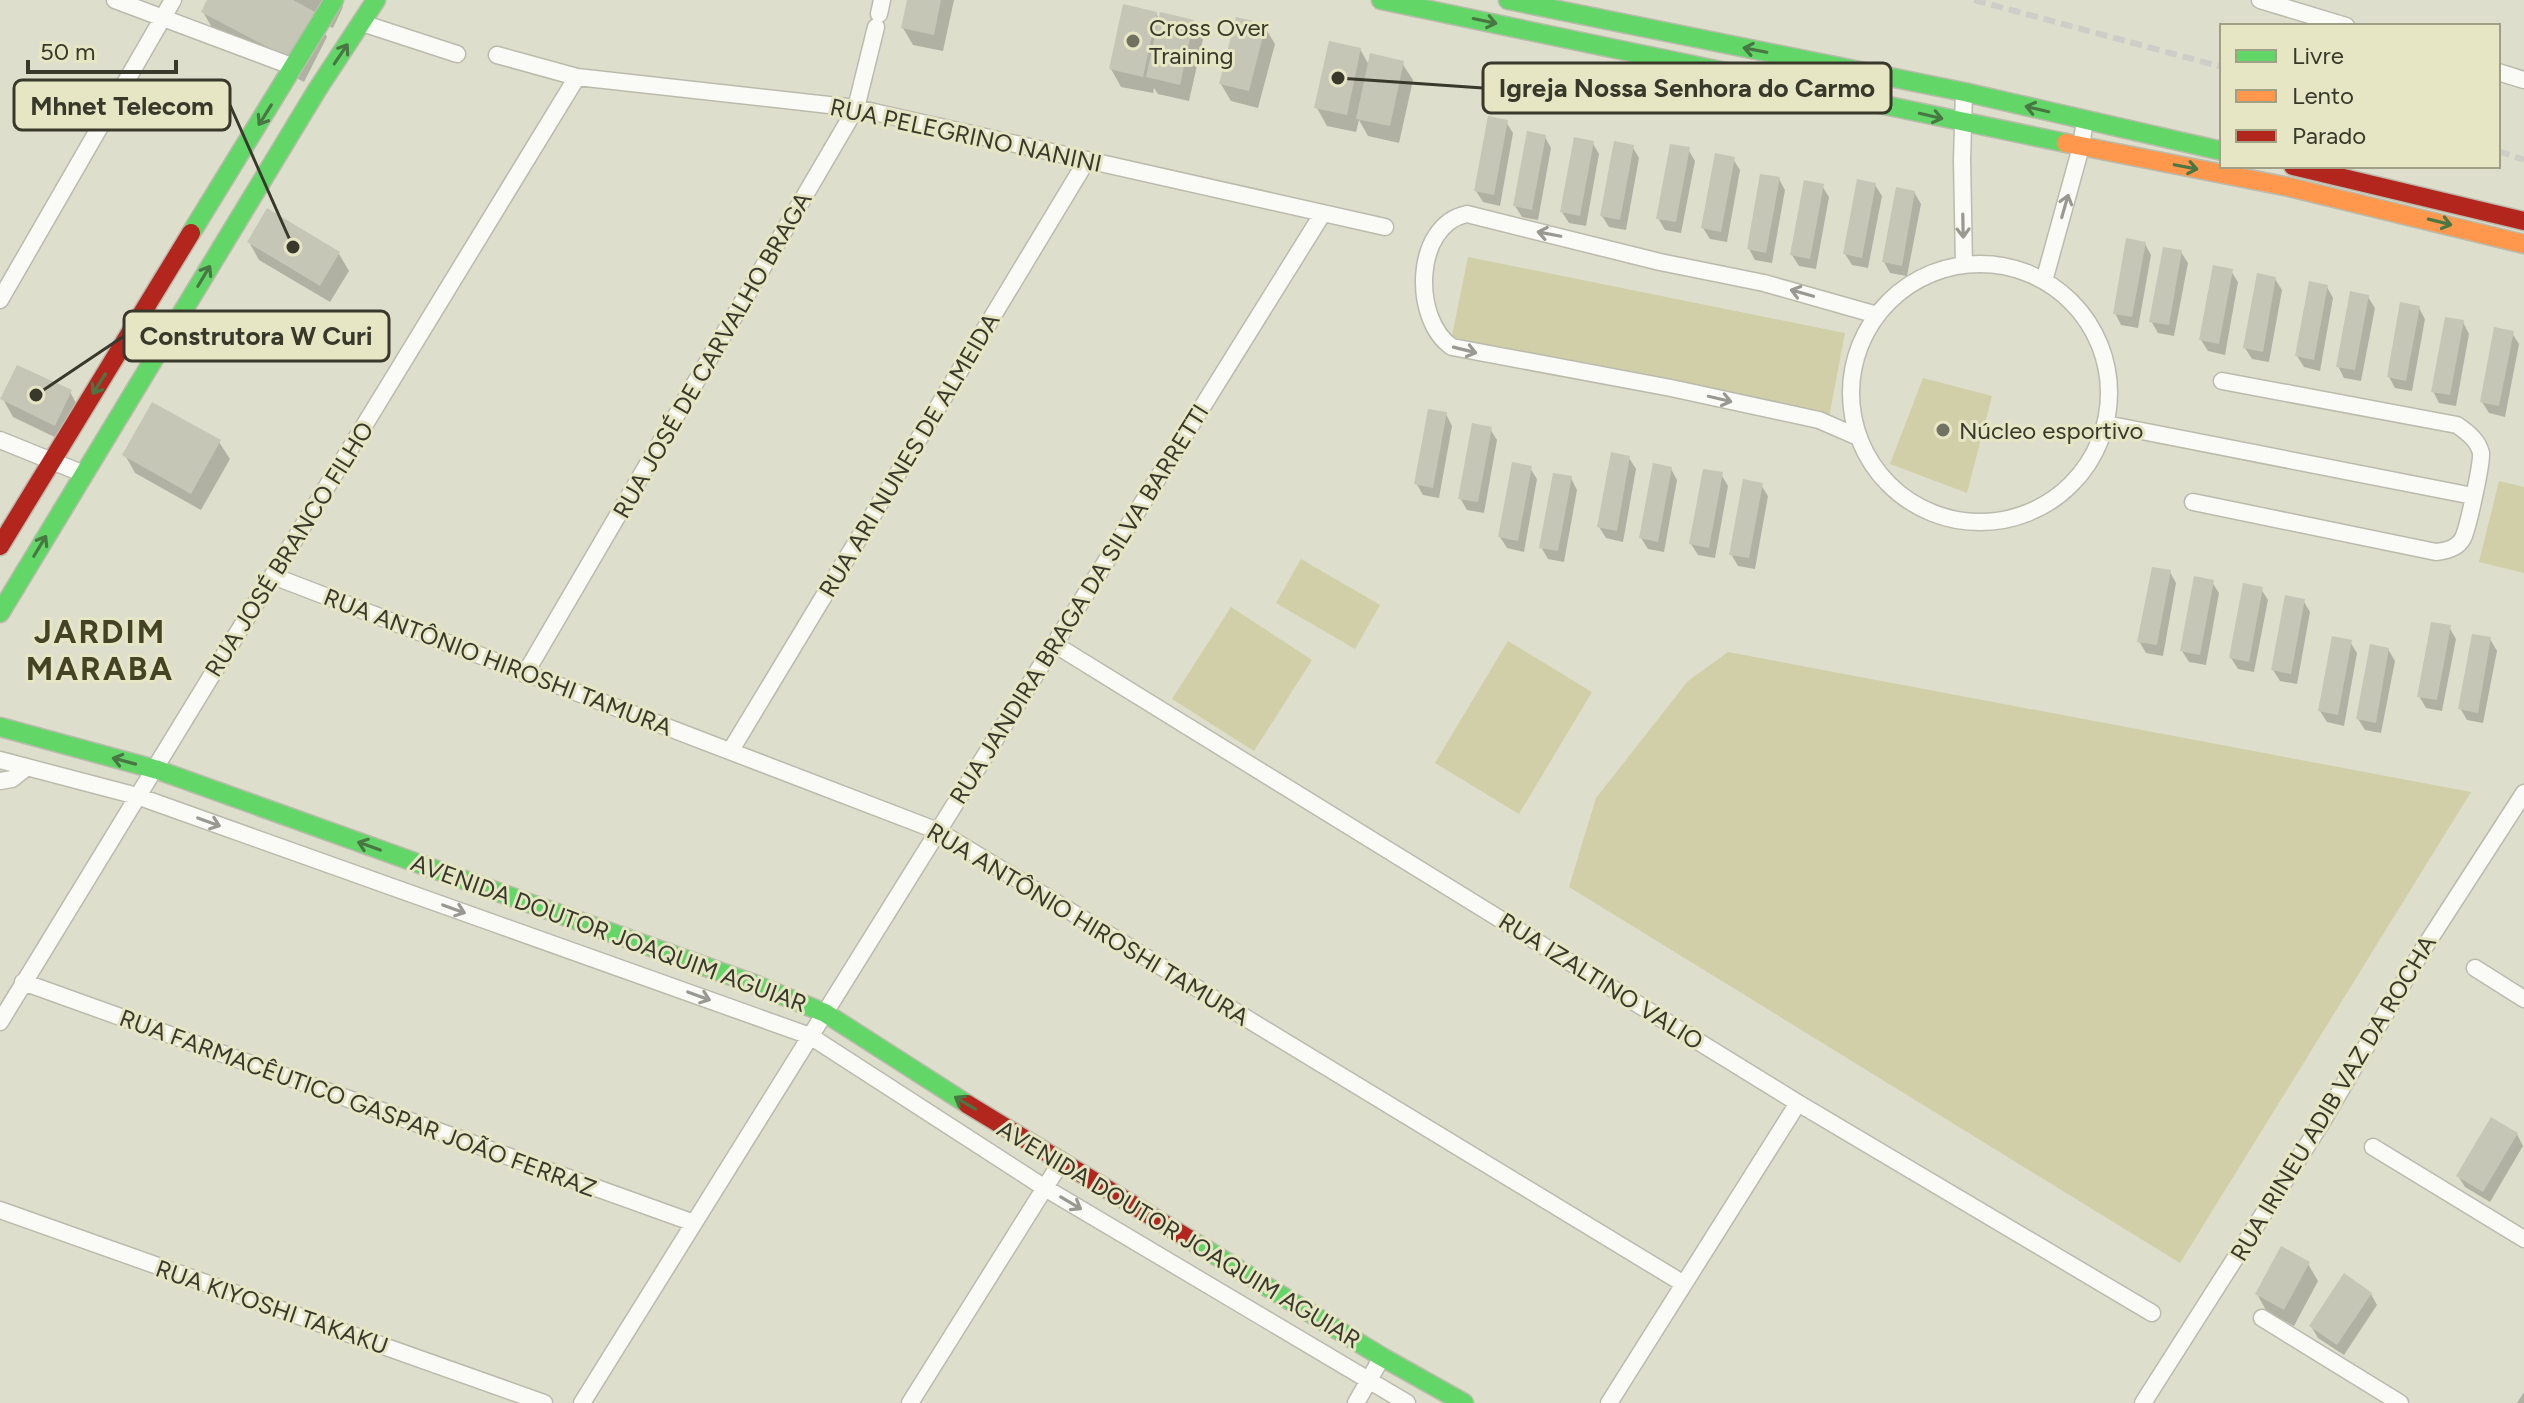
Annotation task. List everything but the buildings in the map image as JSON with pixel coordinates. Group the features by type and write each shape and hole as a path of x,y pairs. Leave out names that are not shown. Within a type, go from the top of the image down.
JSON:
{"street":[{"path":"115,0 294,67"},
{"path":"0,300 173,0"},
{"path":"0,546 334,0"},
{"path":"0,613 317,90 376,0"},
{"path":"1381,0 1828,92 1963,123 2289,187 2524,244"},
{"path":"1508,0 1964,92 2220,151"},
{"path":"2260,0 2339,24"},
{"name":"RUA JOSÉ DE CARVALHO BRAGA","path":"525,674 856,108 879,14"},
{"path":"1584,42 1589,16"},
{"path":"362,23 457,54"},
{"name":"RUA PELEGRINO NANINI","path":"497,55 577,77 856,108 1385,227"},
{"path":"2500,73 2524,80"},
{"name":"RUA JOSÉ BRANCO FILHO","path":"0,1022 577,77"},
{"path":"1964,92 1964,265"},
{"path":"2044,281 2081,147 2085,120"},
{"name":"RUA ARI NUNES DE ALMEIDA","path":"731,750 1087,160"},
{"path":"2289,187 2293,168"},
{"path":"2301,168 2524,221"},
{"name":"RUA JANDIRA BRAGA DA SILVA BARRETTI","path":"582,1403 1323,213"},
{"path":"1858,437 1819,420 1671,388 1452,347 1442,340 1428,316 1426,266 1432,243 1441,227 1453,217 1467,214 1660,262 1764,283 1877,315"},
{"path":"1984,263 2020,269 2044,281 2078,309 2099,344 2109,384 2106,424 2090,462 2063,493 2027,514 1988,522 1947,518 1909,501 1878,473 1858,437 1850,402 1853,365 1865,331 1887,301 1916,279 1949,266 1984,263"},
{"path":"2193,502 2436,552 2447,551 2463,539 2481,461 2480,449 2471,434 2457,425 2222,381"},
{"path":"2106,424 2473,496"},
{"path":"0,440 84,474"},
{"name":"RUA ANTÔNIO HIROSHI TAMURA","path":"273,576 938,831 1684,1284"},
{"name":"RUA IZALTINO VALIO","path":"1054,644 1798,1103 2152,1313"},
{"name":"AVENIDA DOUTOR JOAQUIM AGUIAR","path":"0,727 154,769 754,984 825,1013 909,1069 1061,1162 1382,1357 1464,1403"},
{"name":"AVENIDA DOUTOR JOAQUIM AGUIAR","path":"0,760 137,796 810,1036 1045,1188 1407,1403"},
{"path":"0,781 12,779 27,767"},
{"name":"RUA IRINEU ADIB VAZ DA ROCHA","path":"2143,1403 2322,1122 2422,951 2524,793"},
{"path":"2475,968 2524,999"},
{"name":"RUA FARMACÊUTICO GASPAR JOÃO FERRAZ","path":"23,982 694,1223"},
{"path":"1609,1403 1798,1103"},
{"path":"2373,1147 2524,1239"},
{"path":"910,1403 1061,1162"},
{"name":"RUA KIYOSHI TAKAKU","path":"0,1210 544,1403"},
{"path":"2262,1318 2400,1403"},
{"path":"1356,1403 1382,1357"}],"green space":[{"path":"1468,257 1845,333 1829,417 1451,341"},
{"name":"Núcleo esportivo","path":"1923,378 1992,396 1967,493 1890,464"},
{"path":"2499,481 2524,487 2524,573 2479,562"},
{"path":"1301,559 1380,605 1355,649 1276,603"},
{"path":"1231,607 1312,660 1254,751 1172,699"},
{"path":"1508,641 1592,692 1519,814 1435,763"},
{"path":"1728,652 2471,792 2180,1263 1569,887 1596,798 1688,681"}],"railway":[{"path":"1974,0 2220,66"},
{"path":"2500,152 2524,160"}],"traffic: fast":[{"path":"191,233 334,0"},
{"path":"0,613 317,90 376,0"},
{"path":"1381,0 2066,143"},
{"path":"1508,0 1964,92 2220,151"},
{"path":"0,727 158,770 754,984 825,1013 967,1104"},
{"path":"1189,1239 1382,1357 1464,1403"}],"traffic: slow":[{"path":"2066,143 2289,187 2524,244"}],"traffic: jam":[{"path":"2301,168 2524,221"},
{"path":"0,546 191,233"},
{"path":"967,1104 1189,1239"}],"place":[{"name":"Cross Over Training","path":"1133,41"},
{"name":"Igreja Nossa Senhora do Carmo","path":"1338,78"},
{"name":"Mhnet Telecom","path":"293,247"},
{"name":"Construtora W Curi","path":"36,395"},
{"name":"Núcleo esportivo","path":"1943,430"}],"district":[{"name":"JARDIM MARABA","path":"100,650"}]}
